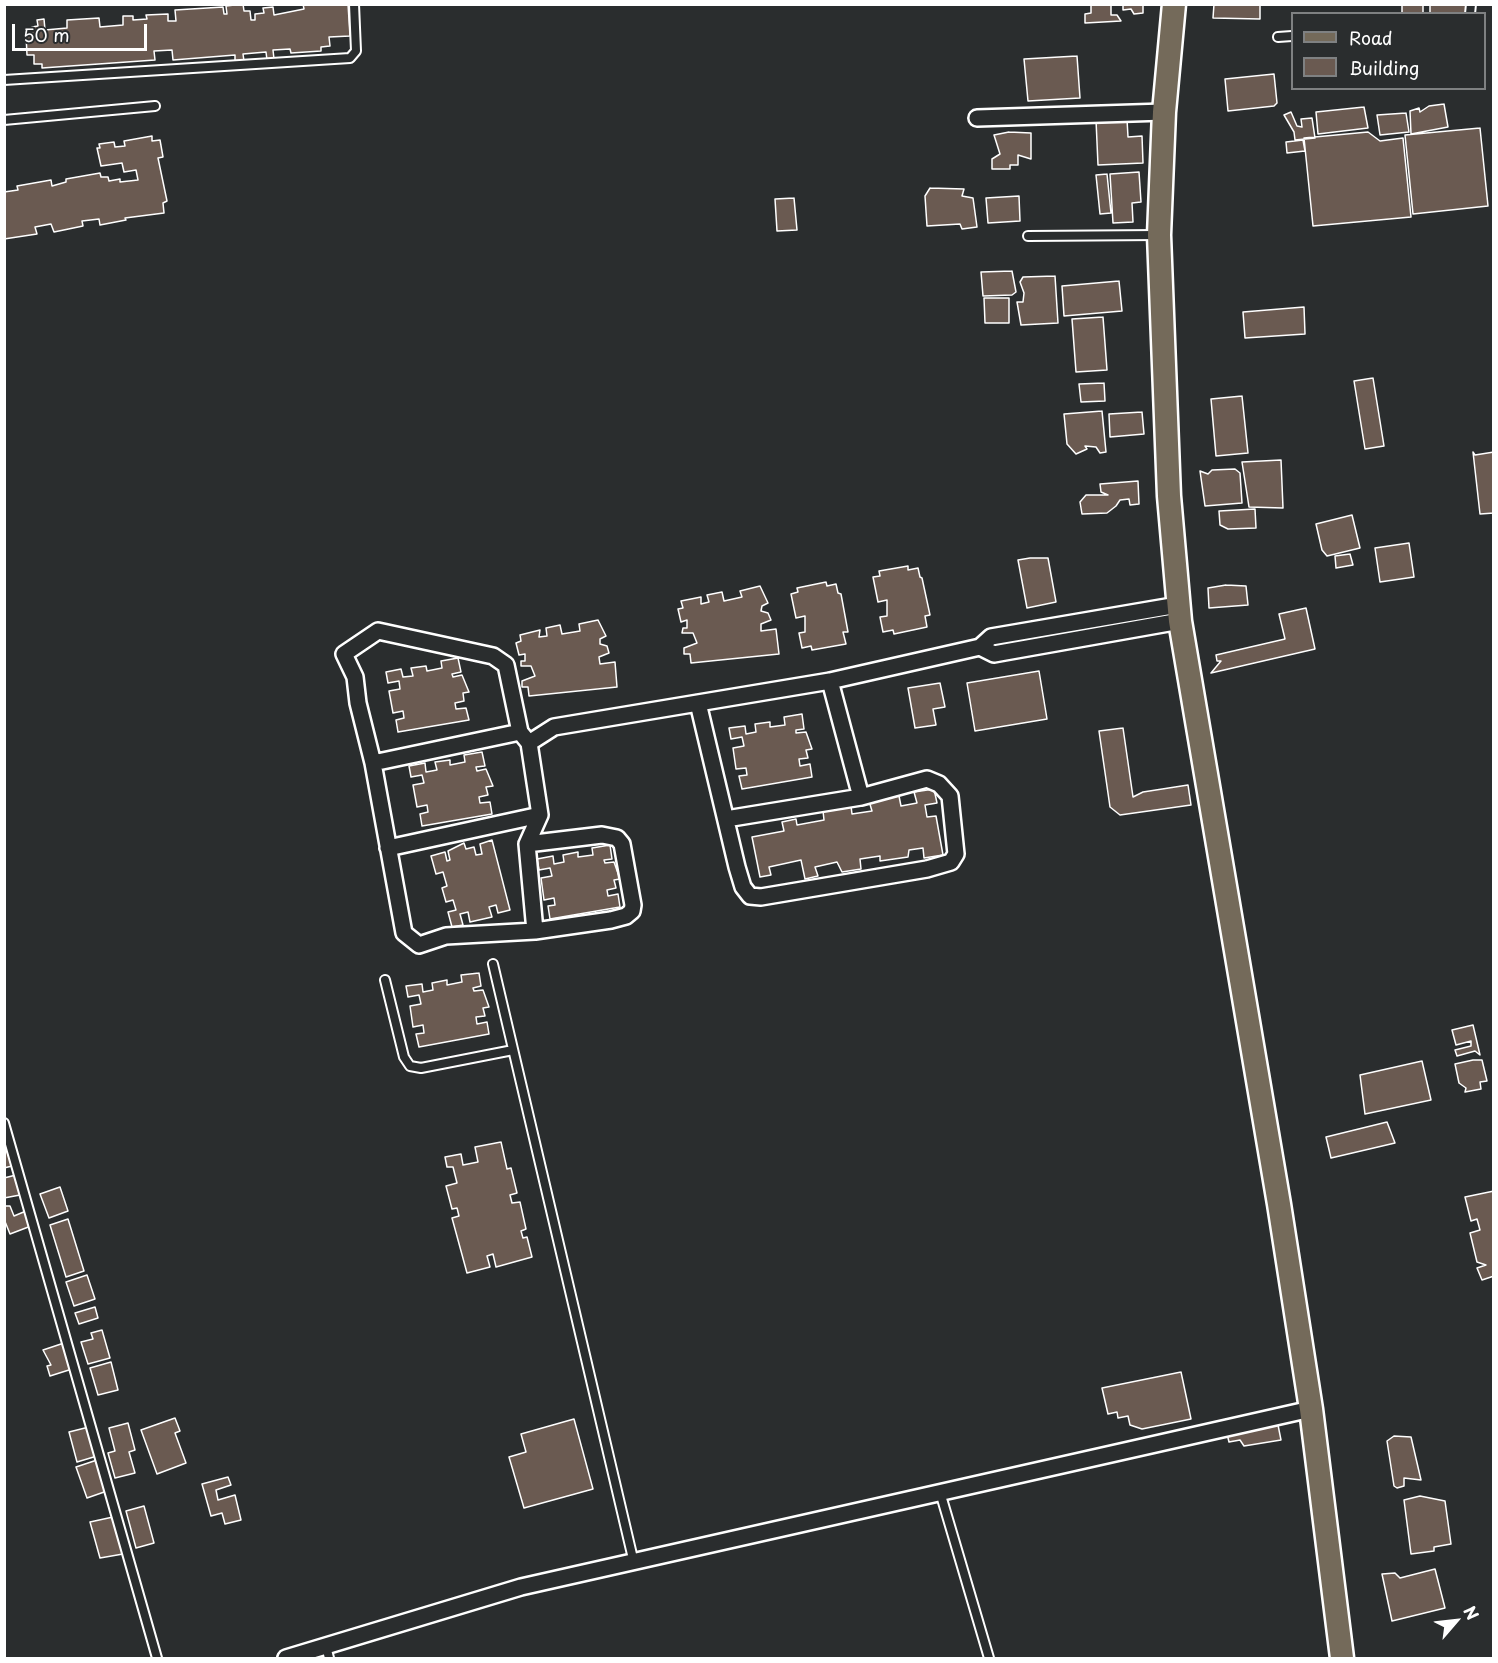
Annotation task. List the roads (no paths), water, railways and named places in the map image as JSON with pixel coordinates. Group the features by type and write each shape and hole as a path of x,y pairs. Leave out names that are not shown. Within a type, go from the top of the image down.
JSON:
{"main road":[{"path":"1174,4 1164,112 1159,235 1164,408 1179,613 1241,966 1311,1409 1342,1659"}],"street":[{"path":"977,118 1164,112"},
{"path":"373,763 525,737 554,727 830,681 980,646 991,637 1179,613"},
{"path":"527,844 602,835 617,838 622,844 633,905 632,911 626,916 535,931 446,936 419,945 404,933 373,763 358,703 355,677 344,654 378,631 499,659 506,666 525,737 540,815 527,844 535,931"},
{"path":"830,681 861,797"},
{"path":"698,704 726,819 743,887 750,896 761,897 916,871 951,862 956,854 950,796 939,784 927,779 861,797 726,819"},
{"path":"388,849 540,815"},
{"path":"286,1659 328,1652 521,1587 1311,1409"}],"lane":[{"path":"4,80 350,58 356,51 354,4"},
{"path":"1278,36 1291,36"},
{"path":"4,120 155,106"},
{"path":"1028,236 1159,235"},
{"path":"493,964 634,1563"},
{"path":"385,980 404,1057 410,1066 421,1068 513,1050"},
{"path":"4,1124 158,1659"},
{"path":"940,1492 988,1659"}]}
